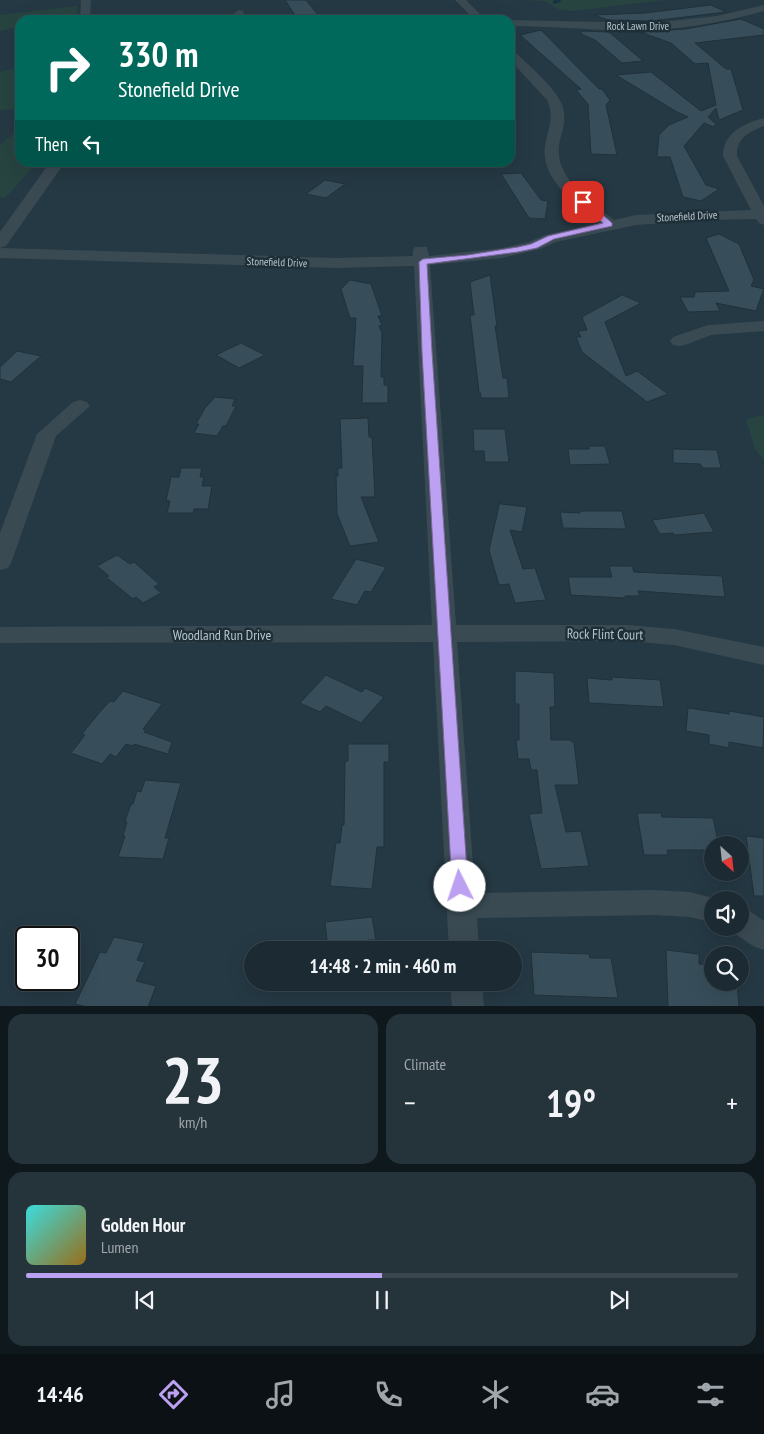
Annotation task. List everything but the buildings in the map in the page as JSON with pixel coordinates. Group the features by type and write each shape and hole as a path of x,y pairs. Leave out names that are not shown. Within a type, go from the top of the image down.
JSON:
{"street":[{"path":"85,15 86,0"},
{"path":"460,0 476,15"},
{"name":"Rock Lawn Drive","path":"515,23 624,27 664,26 719,20 764,8"},
{"path":"515,58 557,106 560,123 552,148 552,159 562,181 570,191 609,224"},
{"path":"763,216 730,156 728,148 732,140 740,132 764,122"},
{"path":"0,246 33,195 54,167"},
{"name":"Stonefield Drive","path":"0,246 336,264 422,256 502,253 534,246 551,238 609,224 674,216 763,216"},
{"path":"422,256 464,941"},
{"path":"679,341 708,330 764,326"},
{"path":"0,563 47,434 80,406"},
{"name":"Woodland Run Drive","path":"0,634 444,634"},
{"name":"Rock Flint Court","path":"444,634 646,634 764,656"},
{"path":"462,906 584,902 663,902 694,904 704,907"},
{"path":"749,927 764,937"},
{"path":"467,991 468,1006"}],"green space":[{"path":"519,0 665,0 573,11 558,9 544,1"},
{"path":"78,6 77,15 15,15 15,27 0,31 0,15"},
{"path":"15,68 15,109 0,110 0,72"},
{"path":"15,132 15,167 33,167 5,198 0,197 0,145"},
{"path":"764,415 764,460 755,449 746,419"}],"waterway":[{"path":"555,2 559,0"}],"route":[{"path":"460,886 423,262 468,258 518,250 534,246 551,238 609,224 583,202"}]}
